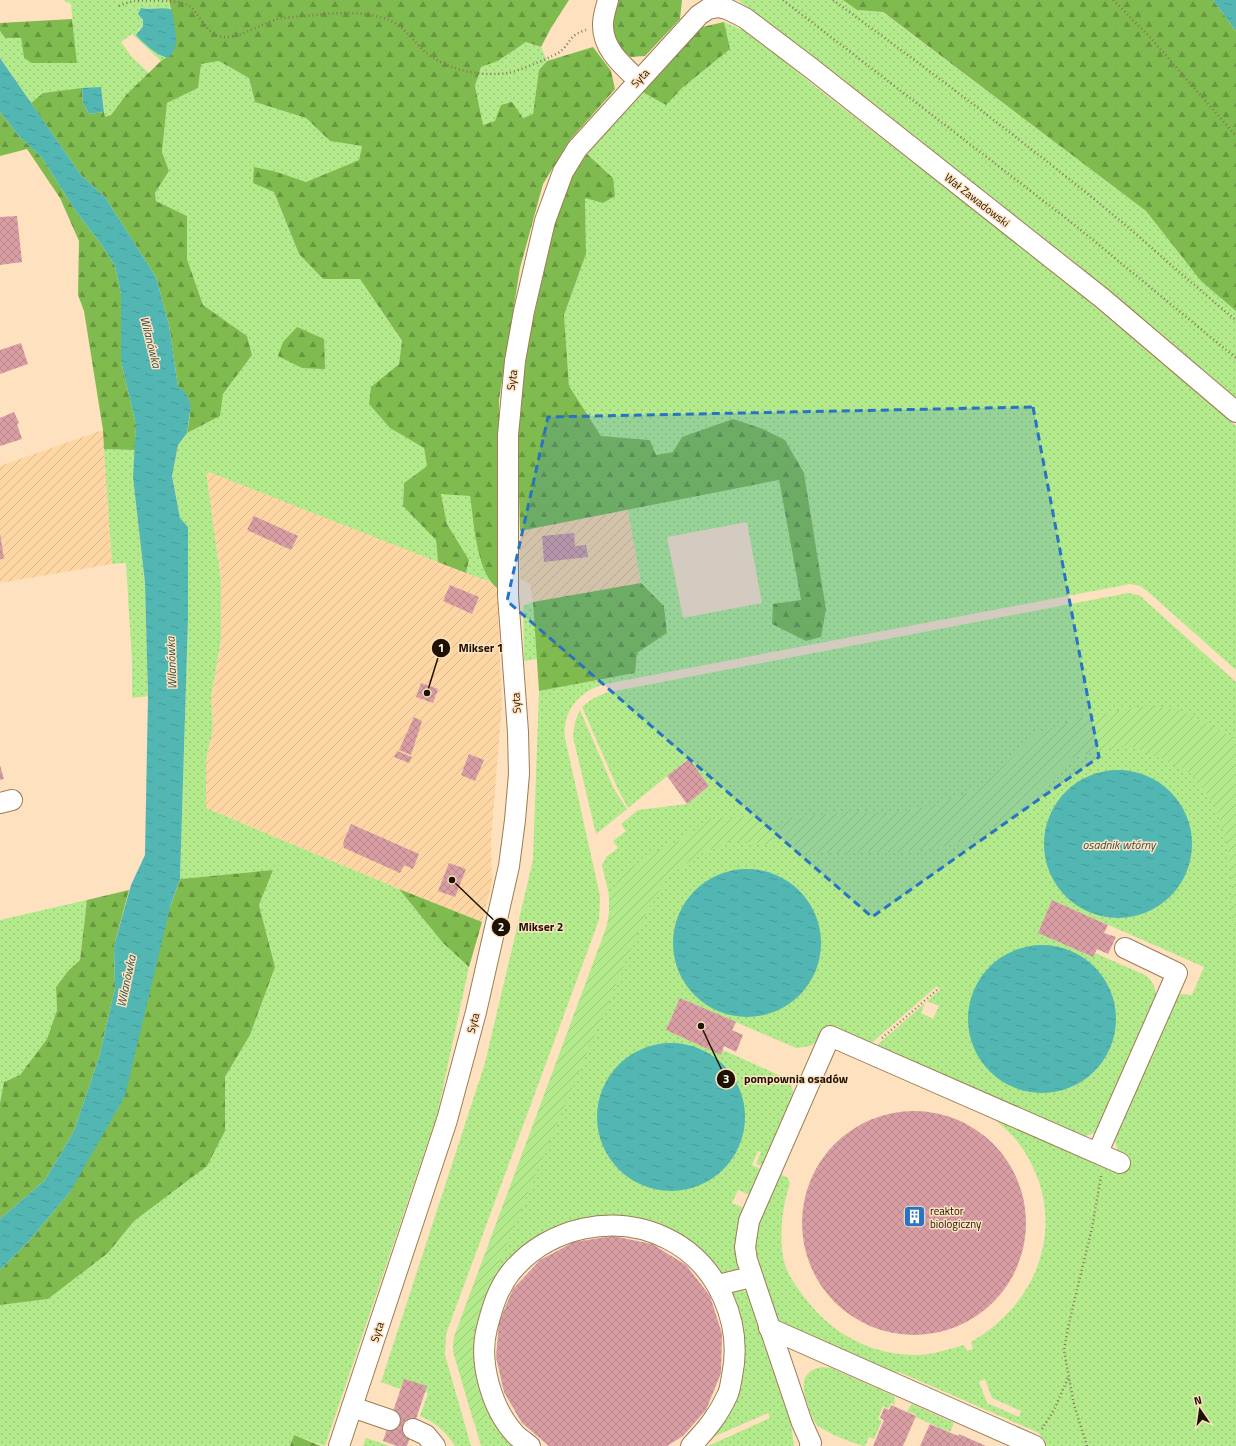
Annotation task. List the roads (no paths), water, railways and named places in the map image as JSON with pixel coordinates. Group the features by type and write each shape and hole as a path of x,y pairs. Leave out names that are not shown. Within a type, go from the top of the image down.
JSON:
{"street":[{"path":"608,0 603,25 608,47 621,64 638,80"},
{"name":"Syta","path":"339,1446 447,1120 476,1012 509,866 519,774 518,732 508,595 508,435 510,400 524,311 545,221 563,172 577,149 638,80 699,15 715,4"},
{"name":"Wał Zawadowski","path":"715,4 745,18 811,68 1102,298 1236,412"},
{"path":"813,1445 802,1423 751,1277 745,1247 749,1222 830,1036 867,1051 1106,1161 1177,973 1126,948"},
{"path":"530,1446 515,1434 495,1403 485,1370 485,1335 494,1302 511,1272 536,1249 567,1232 601,1225 635,1227 668,1239 696,1259 718,1285 732,1319 736,1356 728,1393 711,1426 691,1446"},
{"path":"718,1285 751,1277"},
{"path":"769,1328 1037,1439"},
{"path":"352,1407 390,1420"},
{"path":"413,1429 426,1435 435,1446"}],"water":[{"path":"1213,0 1236,0 1236,31"},
{"path":"141,8 167,8 172,11 176,42 175,48 168,58 155,52 136,35 143,26 143,20 138,14"},
{"name":"Wilanówka","path":"0,58 81,175 105,197 156,277 169,325 178,387 185,392 191,405 187,433 178,445 172,476 180,518 188,527 188,619 180,879 171,904 125,1096 70,1192 29,1241 0,1270 0,1219 45,1180 74,1131 99,1057 115,988 114,946 131,885 145,855 148,696 145,583 133,477 136,425 121,361 121,294 115,266 101,244 77,213 42,158 18,135 0,112"},
{"path":"101,87 104,112 89,114 83,103 82,88"},
{"name":"osadnik wtórny","path":"1111,770 1125,770 1139,773 1153,779 1165,787 1175,797 1183,809 1189,823 1192,844 1189,865 1183,879 1175,891 1165,901 1153,909 1139,915 1125,918 1111,918 1097,915 1083,909 1071,901 1061,891 1053,879 1047,865 1044,851 1044,837 1047,823 1053,809 1061,797 1071,787 1083,779 1097,773"},
{"path":"747,869 768,872 782,878 794,886 804,896 812,908 818,922 821,943 818,964 812,978 804,990 794,1000 782,1008 768,1014 747,1017 726,1014 712,1008 700,1000 690,990 682,978 676,964 673,943 676,922 682,908 690,896 700,886 712,878 726,872"},
{"path":"1035,945 1049,945 1063,948 1077,954 1089,962 1099,972 1107,984 1113,998 1116,1019 1113,1040 1107,1054 1099,1066 1089,1076 1077,1084 1063,1090 1049,1093 1035,1093 1021,1090 1007,1084 995,1076 985,1066 977,1054 971,1040 968,1026 968,1012 971,998 977,984 985,972 995,962 1007,954 1021,948"},
{"path":"664,1043 678,1043 692,1046 706,1052 718,1060 728,1070 736,1082 742,1096 745,1117 742,1138 736,1152 728,1164 718,1174 706,1182 692,1188 678,1191 664,1191 650,1188 636,1182 624,1174 614,1164 606,1152 600,1138 597,1124 597,1110 600,1096 606,1082 614,1070 624,1060 636,1052 650,1046"}],"place":[{"name":"Mikser 1","path":"427,693"},
{"name":"Mikser 2","path":"452,880"},
{"name":"pompownia osadów","path":"701,1026"},
{"name":"reaktor biologiczny","path":"914,1217"}]}
